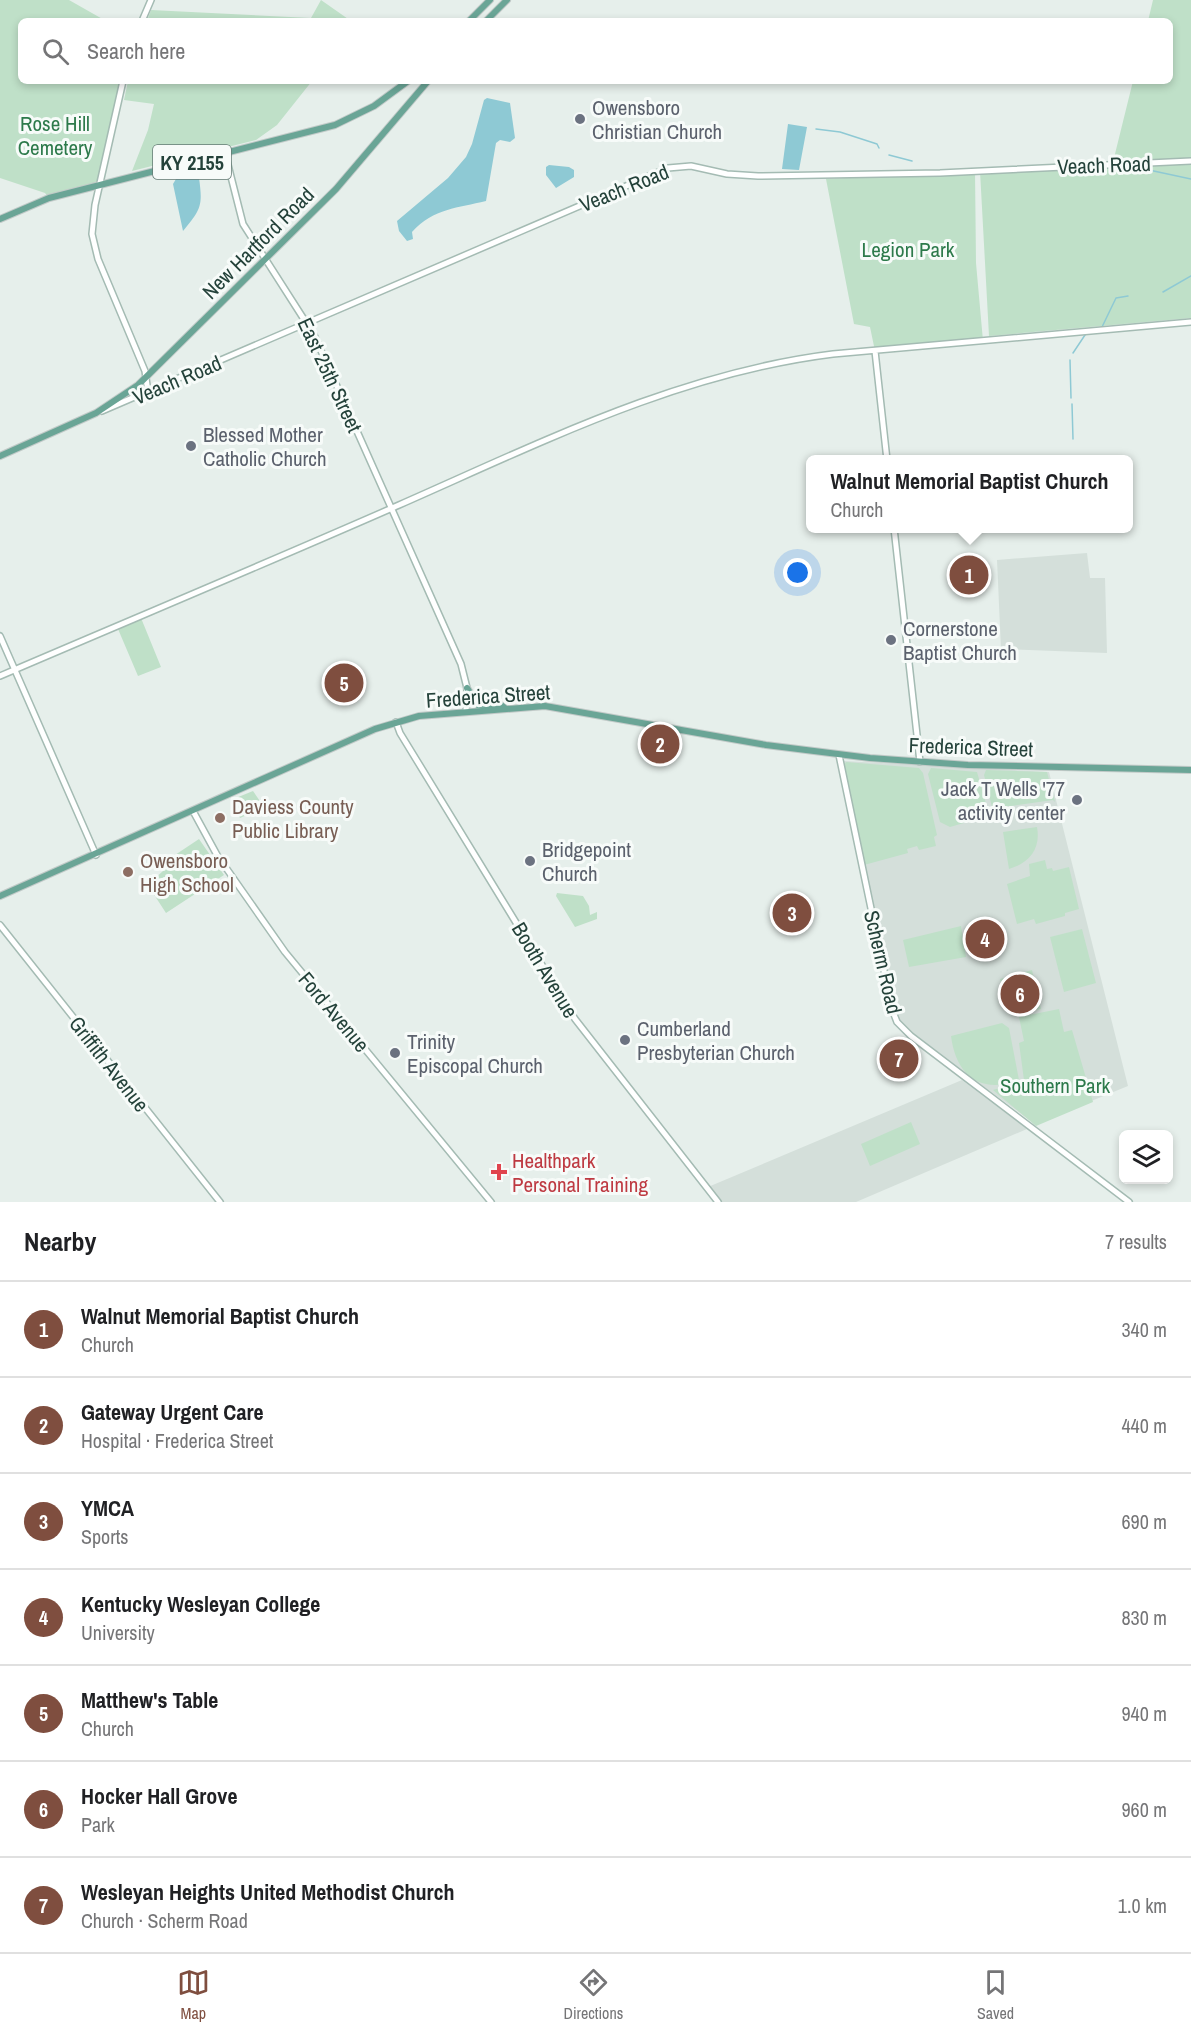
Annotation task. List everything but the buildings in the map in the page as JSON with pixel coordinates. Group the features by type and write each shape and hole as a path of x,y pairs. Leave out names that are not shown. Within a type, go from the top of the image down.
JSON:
{"main road":[{"path":"472,18 490,0"},
{"path":"489,18 507,0"},
{"name":"KY 2155","path":"0,219 49,198 335,125 382,101 404,84"},
{"name":"New Hartford Road","path":"0,456 96,413 119,400 146,378 359,165 426,84"},
{"path":"467,688 478,705 500,704 505,708"},
{"name":"Frederica Street","path":"0,896 96,855 343,742 396,722 466,712 505,708 565,708 723,738 839,755 920,762 1191,770"}],"street":[{"path":"143,18 151,0"},
{"path":"122,84 99,184 93,221 94,245 150,391"},
{"name":"East 25th Street","path":"225,153 241,218 307,323 463,670 467,688 466,712"},
{"name":"Veach Road","path":"96,413 138,397 650,175 679,166 698,167 727,174 758,176 946,173 1191,161"},
{"path":"0,676 662,393 775,363 874,351 1191,322"},
{"path":"874,351 887,455"},
{"path":"895,533 920,762"},
{"path":"0,636 96,855"},
{"name":"Booth Avenue","path":"396,722 575,1019 718,1202"},
{"name":"Scherm Road","path":"839,755 879,951 897,1022 911,1036 1129,1202"},
{"name":"Ford Avenue","path":"193,811 217,855 285,952 491,1202"},
{"name":"Griffith Avenue","path":"0,925 220,1202"}],"shaded area":[{"path":"1087,553 1090,578 1105,578 1107,653 1001,649 997,560"},
{"path":"842,762 1049,772 1128,1086 1035,1124 909,1032 898,1020"},
{"path":"962,1080 1027,1129 856,1202 721,1202 708,1187"}],"green space":[{"name":"Rose Hill Cemetery","path":"0,0 69,0 101,18 18,18 18,84 122,84 99,184 49,198 45,193 0,178"},
{"path":"321,0 347,18 311,18"},
{"path":"1153,0 1191,0 1191,318 989,336 980,171 1113,162 1132,84 1173,84 1173,18 1149,18"},
{"path":"151,10 311,18 148,18"},
{"name":"Rose Hill Cemetery","path":"127,84 310,84 277,125 256,140 132,171 148,130 154,104 124,100"},
{"name":"Legion Park","path":"975,171 976,263 983,341 875,351 870,327 854,324 826,179"},
{"path":"141,618 161,667 138,676 118,629"},
{"path":"846,762 919,768 923,773 937,835 934,837 936,846 919,850 917,846 907,849 908,853 864,865 844,765"},
{"path":"931,768 977,772 987,807 984,817 950,827 940,822 928,774"},
{"path":"986,770 1047,772 1055,802 1053,800 996,808 993,811 984,775"},
{"path":"253,791 264,807 240,818 231,800"},
{"path":"1037,827 1037,842 1032,854 1023,863 1009,869 1003,832"},
{"path":"199,839 224,875 166,913 151,890 155,887 152,881 163,871 160,865"},
{"path":"1045,860 1047,869 1052,868 1053,871 1069,867 1079,909 1065,913 1065,916 1036,924 1034,919 1017,924 1007,884 1030,876 1029,864"},
{"path":"557,893 583,896 589,906 590,915 597,912 597,919 575,927 556,896"},
{"path":"961,926 966,957 909,967 903,940"},
{"path":"1082,929 1096,983 1064,992 1050,937"},
{"path":"1032,970 1041,1009 1011,1015 1000,979"},
{"name":"Southern Park","path":"1059,1009 1064,1032 1072,1030 1093,1102 1036,1126 993,1090 1024,1080 1019,1043 1024,1041 1019,1017"},
{"path":"1002,1023 1009,1028 1019,1080 993,1085 982,1083 964,1071 958,1061 951,1036"},
{"path":"911,1122 920,1144 870,1166 861,1144"}],"water":[{"path":"487,98 510,103 515,138 510,142 500,140 496,143 486,201 438,213 420,224 412,232 413,239 407,241 399,231 397,221 448,178 466,157 472,144 484,100"},
{"path":"788,124 807,127 799,170 782,169"},
{"path":"549,165 569,167 574,170 574,177 556,188 546,175 546,167"},
{"path":"186,176 199,178 201,195 197,212 183,231 173,184 176,179"}],"waterway":[{"path":"816,129 840,132 877,144 879,148"},
{"path":"889,155 912,161"},
{"path":"1149,170 1191,179"},
{"path":"1163,292 1191,276"},
{"path":"1102,327 1116,298 1128,296"},
{"path":"1073,353 1085,335"},
{"path":"1070,360 1071,398"},
{"path":"1072,404 1073,439"}],"place":[{"name":"Owensboro Christian Church","path":"580,119"},
{"name":"Blessed Mother Catholic Church","path":"191,446"},
{"name":"Walnut Memorial Baptist Church","path":"969,575"},
{"name":"Cornerstone Baptist Church","path":"891,640"},
{"name":"Matthew's Table","path":"344,683"},
{"name":"Gateway Urgent Care","path":"660,744"},
{"name":"Jack T Wells '77 activity center","path":"1077,800"},
{"name":"Daviess County Public Library","path":"220,818"},
{"name":"Bridgepoint Church","path":"530,861"},
{"name":"Owensboro High School","path":"128,872"},
{"name":"YMCA","path":"792,913"},
{"name":"Kentucky Wesleyan College","path":"985,939"},
{"name":"Hocker Hall Grove","path":"1020,994"},
{"name":"Cumberland Presbyterian Church","path":"625,1040"},
{"name":"Trinity Episcopal Church","path":"395,1053"},
{"name":"Wesleyan Heights United Methodist Church","path":"899,1059"},
{"name":"Healthpark Personal Training","path":"499,1172"}]}
